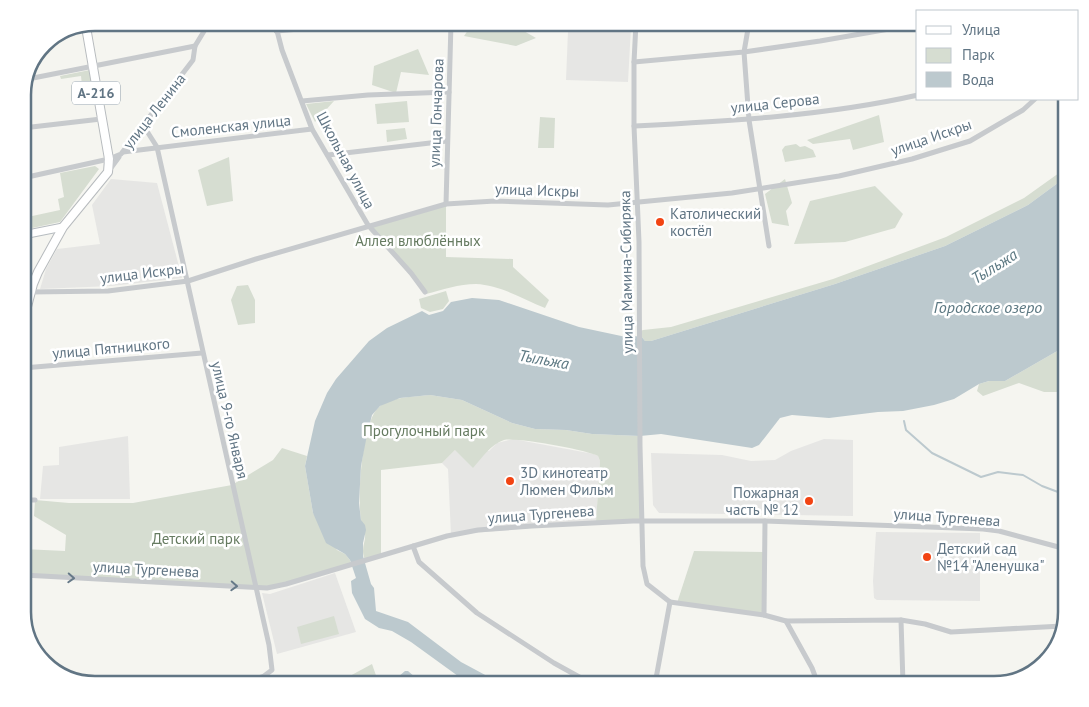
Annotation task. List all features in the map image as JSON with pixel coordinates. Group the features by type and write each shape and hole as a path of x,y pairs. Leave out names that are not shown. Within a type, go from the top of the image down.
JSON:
{"main road":[{"name":"А-216","path":"87,32 109,159"},
{"name":"улица Ленина","path":"108,172 109,159"},
{"path":"31,290 38,272 63,227 108,172"}],"street":[{"name":"улица Ленина","path":"109,159 122,153 193,60 195,46 204,31"},
{"path":"276,32 286,31"},
{"name":"улица Гончарова","path":"446,204 446,141 450,92 451,31"},
{"name":"улица Мамина-Сибиряка","path":"636,31 634,126 641,331 640,446 644,575 647,584 670,602"},
{"path":"748,31 744,52 749,120 769,246"},
{"path":"634,62 744,52 878,31"},
{"name":"Школьная улица","path":"276,32 312,129 368,225 411,273 425,292"},
{"path":"33,78 92,68 195,46"},
{"path":"302,101 368,95 450,92"},
{"name":"улица Серова","path":"634,126 749,120 880,104 916,95"},
{"name":"улица Искры","path":"31,292 108,291 188,281 368,225 446,204 494,201 608,206 760,189 839,176 912,160 970,141 1023,110 1034,100"},
{"path":"31,127 102,119"},
{"path":"143,125 158,147"},
{"name":"Смоленская улица","path":"122,153 312,129"},
{"path":"328,155 446,141"},
{"name":"улица 9-го Января","path":"158,147 202,352 269,645 272,670 264,676"},
{"path":"108,172 122,153"},
{"path":"31,176 109,159"},
{"path":"31,233 63,227"},
{"name":"улица Пятницкого","path":"31,367 202,352"},
{"name":"улица Тургенева","path":"31,575 267,588 447,536 478,530 643,521 765,521 983,529 999,531 1058,547"},
{"path":"764,615 765,521"},
{"path":"413,546 419,562 477,613 578,676"},
{"path":"656,676 670,602 764,615 786,621 901,620 925,624 951,632 1056,626"},
{"path":"901,620 903,676"},
{"path":"786,621 815,676"}],"shaded area":[{"path":"568,31 631,31 628,82 566,80"},
{"path":"111,179 157,183 182,278 111,286 40,289 46,269 57,249 100,244 92,205"},
{"path":"128,436 130,499 40,499 43,466 59,465 59,447"},
{"path":"513,439 598,456 600,461 596,522 451,535 448,469 442,463 455,450 489,451 497,443"},
{"path":"824,439 853,440 853,516 659,513 653,505 651,453 722,455 751,461 775,460 791,451"},
{"name":"Детский сад №14 \"Аленушка\"","path":"876,532 980,533 980,601 877,600 874,598 873,581"},
{"path":"335,573 356,632 277,654 262,593 270,594"}],"green space":[{"path":"467,31 524,31 536,38 516,46 464,36"},
{"path":"418,49 429,75 401,72 396,93 372,85 374,66"},
{"path":"90,70 95,97 85,94 81,76 61,79 60,76"},
{"path":"334,101 315,122 306,104"},
{"path":"407,101 409,122 377,124 375,104"},
{"path":"879,115 884,142 853,150 850,139 813,144 807,140"},
{"path":"540,117 555,118 554,148 538,148"},
{"path":"405,128 407,139 387,142 386,130"},
{"path":"796,144 813,150 816,157 785,162 782,150 785,146"},
{"path":"229,157 233,201 207,206 198,170"},
{"path":"95,166 99,169 60,222 31,228 31,216 60,210 58,199 64,197 60,173"},
{"path":"1058,174 1058,183 1028,205 945,246 835,284 651,341 645,341 641,336 641,331 643,330 671,327 833,279 946,237 1024,198"},
{"path":"785,179 792,203 786,211 789,226 772,223 765,194"},
{"path":"875,186 903,214 895,228 845,242 794,244 810,201"},
{"name":"Аллея влюблённых","path":"446,204 446,257 513,259 513,267 549,300 545,308 511,293 485,285 463,285 426,294 368,225"},
{"path":"248,285 255,300 255,323 238,325 231,300 237,286"},
{"path":"446,291 449,301 443,309 430,312 421,308 419,299"},
{"path":"1058,351 1058,392 1044,392 1019,383 983,396 977,391 979,384 996,379 1005,381"},
{"name":"Прогулочный парк","path":"430,395 462,400 512,423 535,429 640,436 643,521 596,522 600,461 598,456 522,440 504,440 491,448 473,468 455,450 442,463 381,470 381,555 365,560 363,549 365,532 361,521 360,508 360,478 368,427 373,415 384,403 403,398"},
{"name":"Детский парк","path":"282,448 307,456 305,466 313,513 337,550 345,554 351,564 267,588 31,575 31,549 65,551 66,535 34,516 35,500 69,503 133,503 232,485 273,460"},
{"path":"694,551 764,552 764,615 677,603"},
{"path":"334,616 339,634 301,644 297,627"},
{"path":"372,664 376,676 350,676"}],"water":[{"name":"Городское озеро","path":"1058,183 1058,351 1005,381 989,381 979,384 954,399 903,411 829,418 792,415 780,418 759,445 752,448 661,434 640,436 535,429 512,423 462,400 430,395 400,398 380,406 372,415 367,435 361,466 359,503 361,520 366,530 363,556 371,584 374,588 376,611 408,622 461,662 487,676 458,676 411,642 392,631 379,628 365,619 352,593 351,581 356,578 350,560 345,554 326,543 313,513 305,466 315,421 327,393 336,379 369,341 387,328 422,311 429,315 443,311 451,302 472,298 499,300 579,327 626,337 641,336 645,341 651,341 835,284 945,246 1028,205"},
{"path":"408,671 414,676 399,676"}],"waterway":[{"path":"904,421 906,430 932,453 981,477 998,472 1023,475 1042,486 1058,492"}],"place":[{"name":"Католический костёл","path":"660,222"},
{"name":"3D кинотеатр Люмен Фильм","path":"510,481"},
{"name":"Пожарная часть № 12","path":"809,501"},
{"name":"Детский сад №14 \"Аленушка\"","path":"927,557"}],"water label":[{"name":"Тыльжа","path":"994,266"},
{"name":"Тыльжа","path":"544,359"}]}
